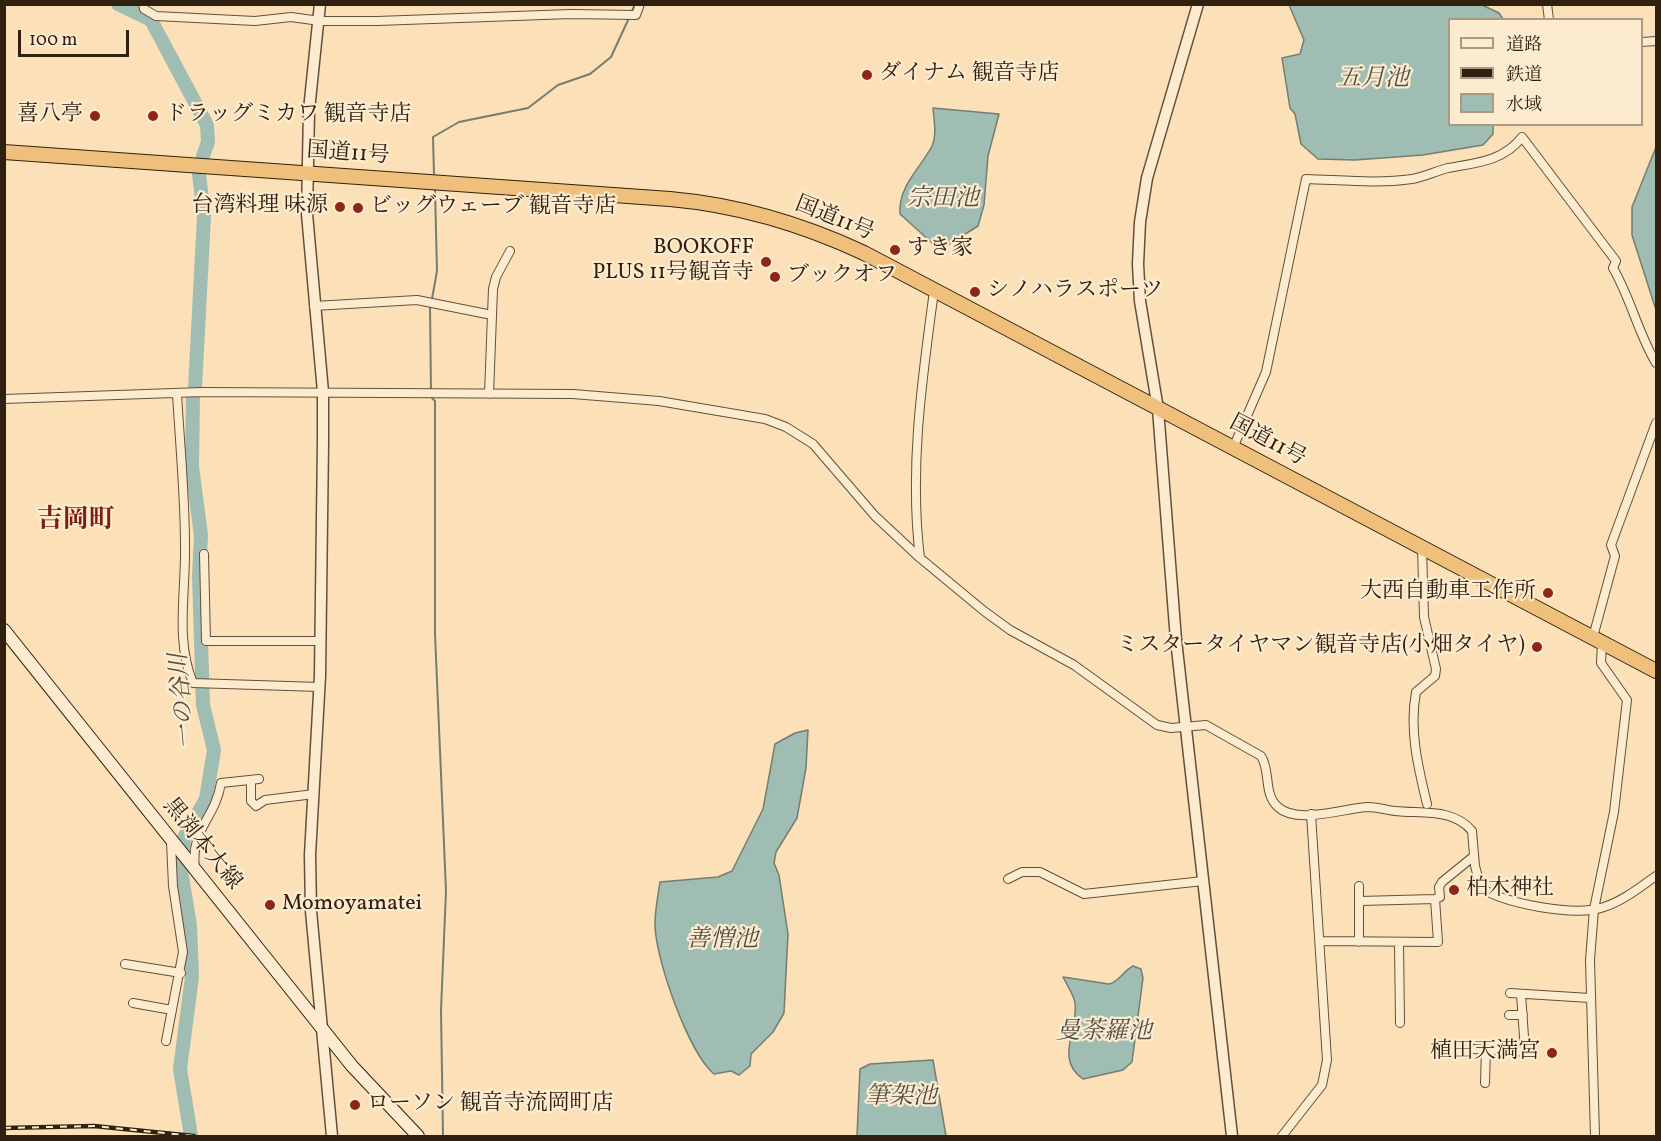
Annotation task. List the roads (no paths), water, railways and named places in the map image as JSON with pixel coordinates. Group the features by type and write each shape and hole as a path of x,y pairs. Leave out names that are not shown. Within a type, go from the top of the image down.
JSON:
{"highway":[{"name":"国道11号","path":"4,152 670,199 726,206 778,219 838,241 1656,671"}],"main road":[{"name":"黒渕本大線","path":"4,630 324,1031 379,1097 418,1137"}],"street":[{"path":"144,4 144,9 156,16 255,21 291,17 320,21 636,15 640,4"},
{"path":"320,4 309,110 306,214 322,392 320,687 310,855 311,911 324,1031 332,1137"},
{"path":"1198,4 1147,178 1140,222 1138,264 1140,302 1158,410 1185,726 1232,1137"},
{"path":"1233,448 1266,372 1306,179 1387,181 1415,179 1438,170 1488,161 1512,151 1522,137 1616,261 1613,268 1627,291 1645,345 1656,363"},
{"path":"489,394 496,277 510,251"},
{"path":"920,558 914,480 923,375 934,291"},
{"path":"314,306 417,300 492,315"},
{"path":"4,399 322,392 573,394 658,401 765,419 786,427 813,444 875,516 920,558 1001,624 1074,665 1157,725 1171,728 1206,725 1261,756 1265,764 1270,795 1278,808 1311,814 1368,807 1452,816 1472,831 1478,884 1485,890 1535,905 1594,909 1612,904 1656,876"},
{"path":"177,394 186,545 183,647 186,667 193,683 320,687"},
{"path":"1595,1137 1590,998 1594,909 1614,812 1627,700 1601,663 1597,639 1615,556 1611,546 1656,423"},
{"path":"1422,547 1424,617 1436,669 1435,676 1416,692 1413,722 1417,765 1427,804"},
{"path":"204,554 206,641 321,641"},
{"path":"196,873 193,850 199,830 218,802 221,783 255,780 251,801 256,806 265,800 314,794"},
{"path":"1282,1137 1305,1110 1324,1081 1327,1060 1311,814"},
{"path":"166,1041 181,973 183,952 173,886 171,842"},
{"path":"1360,901 1435,899 1440,897 1439,887 1442,882 1474,856"},
{"path":"1008,879 1023,872 1040,872 1084,894 1203,881"},
{"path":"1359,886 1359,942"},
{"path":"1320,941 1438,942 1435,899"},
{"path":"1399,942 1400,1023"},
{"path":"125,964 181,973"},
{"path":"1510,993 1590,998"},
{"path":"1473,1049 1528,1052 1521,994"},
{"path":"133,1003 172,1010"},
{"path":"1509,1015 1522,1015"},
{"path":"1485,1083 1486,1049"}],"water":[{"name":"五月池","path":"1480,4 1499,13 1502,18 1448,18 1448,126 1493,126 1493,134 1483,145 1423,155 1355,160 1318,159 1301,144 1295,114 1290,108 1282,58 1300,54 1304,40 1289,5"},
{"name":"宗田池","path":"933,108 999,114 988,156 984,205 978,226 946,246 932,243 900,214 900,204 906,186 934,142"},
{"path":"1656,147 1656,310 1632,235 1632,207"},
{"name":"善憎池","path":"808,730 806,768 797,818 776,852 774,863 779,875 788,934 784,1013 773,1032 751,1054 750,1066 739,1075 731,1071 714,1074 694,1046 667,981 656,939 656,908 660,882 718,877 732,871 763,809 775,744 795,733"},
{"name":"曼荼羅池","path":"1133,966 1141,969 1143,978 1132,1062 1123,1070 1083,1079 1074,1071 1070,1062 1075,1003 1063,977 1109,984"},
{"name":"筆架池","path":"933,1060 946,1136 857,1136 860,1069 870,1064"}],"waterway":[{"name":"一の谷川","path":"118,4 151,20 207,125 208,142 203,156"},
{"path":"632,11 635,4"},
{"path":"434,174 433,137 459,122 528,108 558,85 590,74 611,57 629,18"},
{"name":"一の谷川","path":"195,388 204,216 199,174"},
{"path":"432,299 437,271 435,190"},
{"path":"430,307 431,391"},
{"name":"一の谷川","path":"191,1136 180,1069 192,977 190,925 181,871 184,838 206,799 214,750 203,705 199,576 201,535 192,467 193,397"},
{"path":"432,398 435,401 435,634 446,891 441,1010 443,1136"}],"railway":[{"path":"4,1128 94,1126 194,1136"}],"place":[{"name":"ダイナム 観音寺店","path":"867,75"},
{"name":"喜八亭","path":"95,116"},
{"name":"ドラッグミカワ 観音寺店","path":"153,116"},
{"name":"台湾料理 味源","path":"340,207"},
{"name":"ビッグウェーブ 観音寺店","path":"358,208"},
{"name":"すき家","path":"895,250"},
{"name":"BOOKOFF PLUS 11号観音寺","path":"766,262"},
{"name":"ブックオフ","path":"775,277"},
{"name":"シノハラスポーツ","path":"975,292"},
{"name":"大西自動車工作所","path":"1548,593"},
{"name":"ミスタータイヤマン観音寺店(小畑タイヤ)","path":"1537,647"},
{"name":"柏木神社","path":"1454,890"},
{"name":"Momoyamatei","path":"270,905"},
{"name":"植田天満宮","path":"1552,1053"},
{"name":"ローソン 観音寺流岡町店","path":"355,1105"}],"district":[{"name":"吉岡町","path":"76,522"}]}
